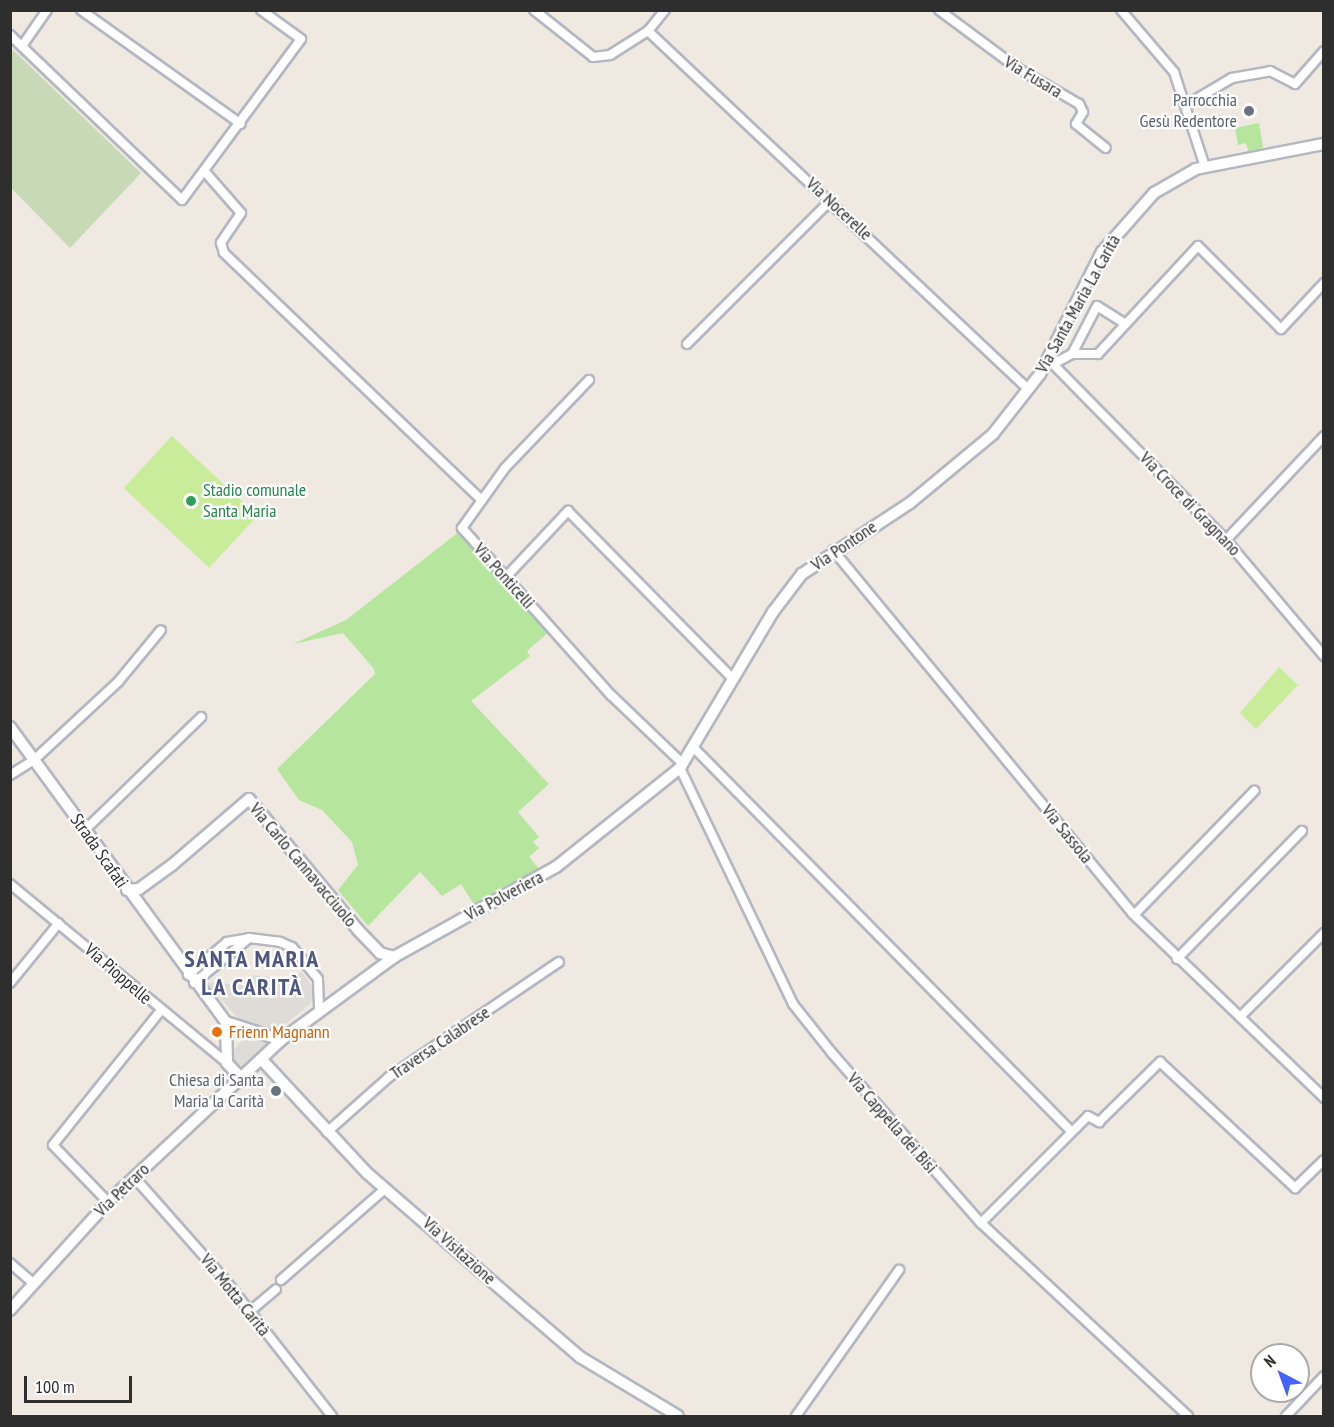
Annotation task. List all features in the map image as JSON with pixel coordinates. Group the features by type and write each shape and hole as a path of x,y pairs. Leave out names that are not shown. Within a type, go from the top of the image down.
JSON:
{"street":[{"path":"22,46 47,10"},
{"path":"81,10 241,124"},
{"path":"10,35 176,199 187,198 301,39 261,10"},
{"path":"534,10 593,57 610,55 648,31 665,10"},
{"name":"Via Fusara","path":"939,10 1017,68 1079,104 1083,112 1076,124 1106,148"},
{"path":"1121,10 1157,48 1188,104 1205,167"},
{"name":"Via Nocerelle","path":"648,31 831,200 1029,390"},
{"path":"1188,104 1232,78 1269,71 1295,84 1323,51"},
{"name":"Via Santa Maria La Carità","path":"1029,390 1051,361 1116,232 1165,183 1205,167 1323,144"},
{"path":"206,173 241,213 221,243 224,253 482,500"},
{"path":"687,344 831,200"},
{"path":"1051,361 1072,354 1098,354 1198,246 1281,329 1323,283"},
{"path":"1072,354 1097,306 1126,324"},
{"name":"Via Croce di Gragnano","path":"1051,361 1226,540 1323,656"},
{"name":"Via Ponticelli","path":"589,380 482,500 462,528 611,695 681,766"},
{"name":"Via Pontone","path":"681,766 777,606 802,574 833,549 963,463 1029,390"},
{"path":"1226,540 1323,436"},
{"path":"506,577 568,511 733,679"},
{"name":"Via Sassola","path":"833,549 1134,915 1323,1098"},
{"path":"10,775 34,760 118,682 160,630"},
{"path":"85,830 201,717"},
{"name":"Strada Scafati","path":"10,727 191,979"},
{"path":"693,747 1072,1132"},
{"name":"Via Polveriera","path":"319,1010 394,957 556,867 681,766"},
{"name":"Via Cappella dei Bisi","path":"681,766 793,1004 981,1223 1188,1416"},
{"path":"1134,915 1254,791"},
{"name":"Via Carlo Cannavacciuolo","path":"128,890 139,889 172,865 249,799 380,953"},
{"path":"1177,959 1302,831"},
{"name":"Via Pioppelle","path":"10,884 227,1063"},
{"path":"10,983 59,923"},
{"path":"1240,1017 1323,933"},
{"path":"249,938 292,947 322,987 319,1010 281,1040 226,1022 191,979 227,942 249,938"},
{"path":"380,967 380,953 394,957"},
{"name":"Traversa Calabrese","path":"327,1132 389,1077 559,962"},
{"path":"108,1202 52,1145 161,1010"},
{"path":"226,1022 227,1063 241,1077"},
{"name":"Via Petraro","path":"10,1310 31,1281 108,1202 281,1040"},
{"name":"Via Visitazione","path":"262,1060 327,1132 385,1189 580,1356 663,1414 678,1416"},
{"path":"981,1223 1088,1116 1099,1122 1160,1062 1294,1188 1323,1160"},
{"name":"Via Motta Carità","path":"134,1178 249,1312 332,1416"},
{"path":"281,1281 385,1189"},
{"path":"10,1263 31,1281"},
{"path":"796,1416 899,1270"},
{"path":"249,1312 276,1289"},
{"path":"1286,1416 1323,1376"}],"green space":[{"path":"10,47 141,173 70,248 11,188"},
{"path":"1259,123 1263,147 1249,154 1246,143 1238,145 1235,128"},
{"name":"Stadio comunale Santa Maria","path":"172,436 258,516 209,568 124,488"},
{"path":"460,531 551,630 527,651 530,656 471,701 549,784 518,812 539,837 533,842 539,848 529,857 540,870 475,906 461,884 442,896 420,872 368,926 338,890 358,865 352,842 322,810 299,800 277,769 375,674 374,669 343,633 293,644 346,620"},
{"path":"1279,667 1298,685 1256,729 1240,713"}],"shaded area":[{"path":"301,971 313,987 311,1003 279,1030 242,1023 206,982 239,985 254,975 270,977 289,988"},
{"path":"242,1040 268,1042 245,1067 233,1061 231,1053"}],"place":[{"name":"Parrocchia Gesù Redentore","path":"1249,111"},
{"name":"Stadio comunale Santa Maria","path":"191,501"},
{"name":"Frienn Magnann","path":"217,1032"},
{"name":"Chiesa di Santa Maria la Carità","path":"276,1091"}],"district":[{"name":"SANTA MARIA LA CARITÀ","path":"252,973"}]}
